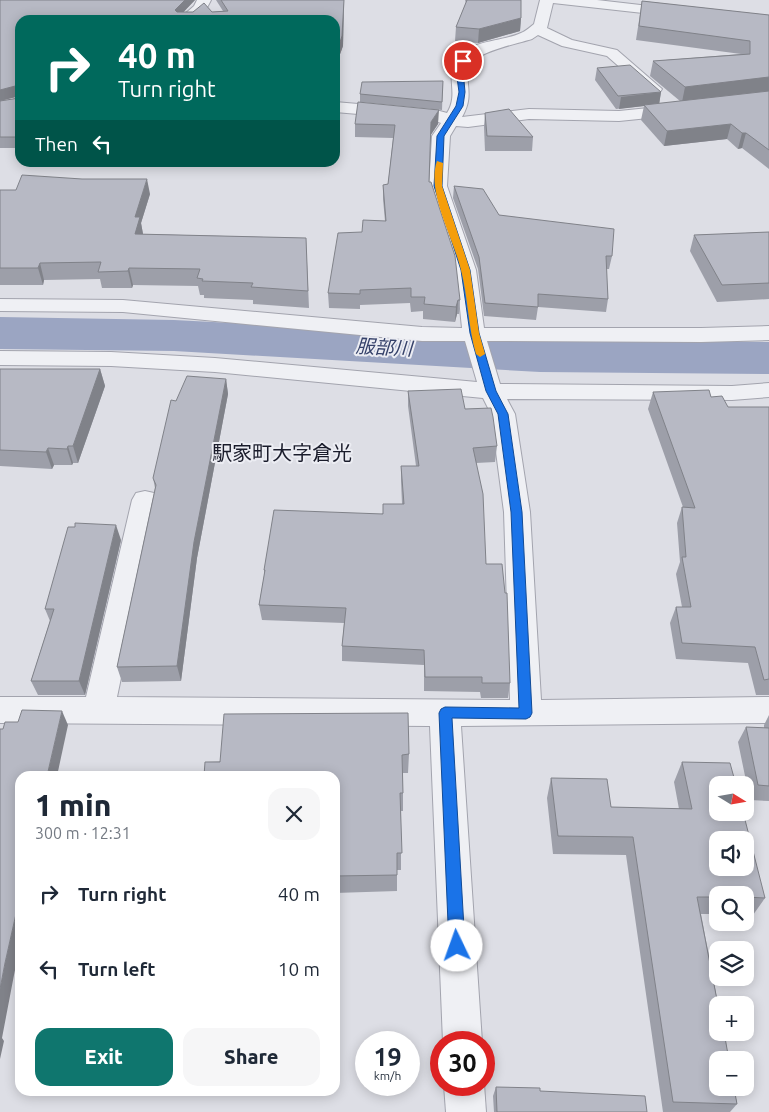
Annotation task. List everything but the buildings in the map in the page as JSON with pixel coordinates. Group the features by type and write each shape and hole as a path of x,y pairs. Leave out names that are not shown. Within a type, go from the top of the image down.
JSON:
{"street":[{"path":"526,713 517,512 503,414 491,391 476,338 466,270 438,186 441,136 459,106 462,92 460,70 463,61 476,51 527,36 538,29 541,26 547,0"},
{"path":"558,0 692,14"},
{"path":"193,15 208,6"},
{"path":"538,29 567,43 612,53 678,110"},
{"path":"340,107 435,115 451,121 468,122 530,114 567,113 619,116 698,107"},
{"path":"0,305 123,306 476,338 769,333"},
{"path":"0,358 111,358 215,365 491,391 732,393 769,390"},
{"path":"732,393 751,407 769,407"},
{"path":"99,710 145,500"},
{"path":"0,710 526,713 769,710"},
{"path":"445,713 461,1031"},
{"path":"465,1096 466,1112"}],"waterway":[{"name":"服部川","path":"0,333 232,338 540,355 654,358 769,358"}],"slow traffic":[{"path":"439,163 438,186 466,270 474,333 480,354"}],"district":[{"name":"駅家町大字倉光","path":"282,453"}],"route":[{"path":"457,946 445,713 526,713 517,512 503,414 491,391 474,333 466,270 438,186 441,136 459,106 462,92 460,70 463,61"}]}
